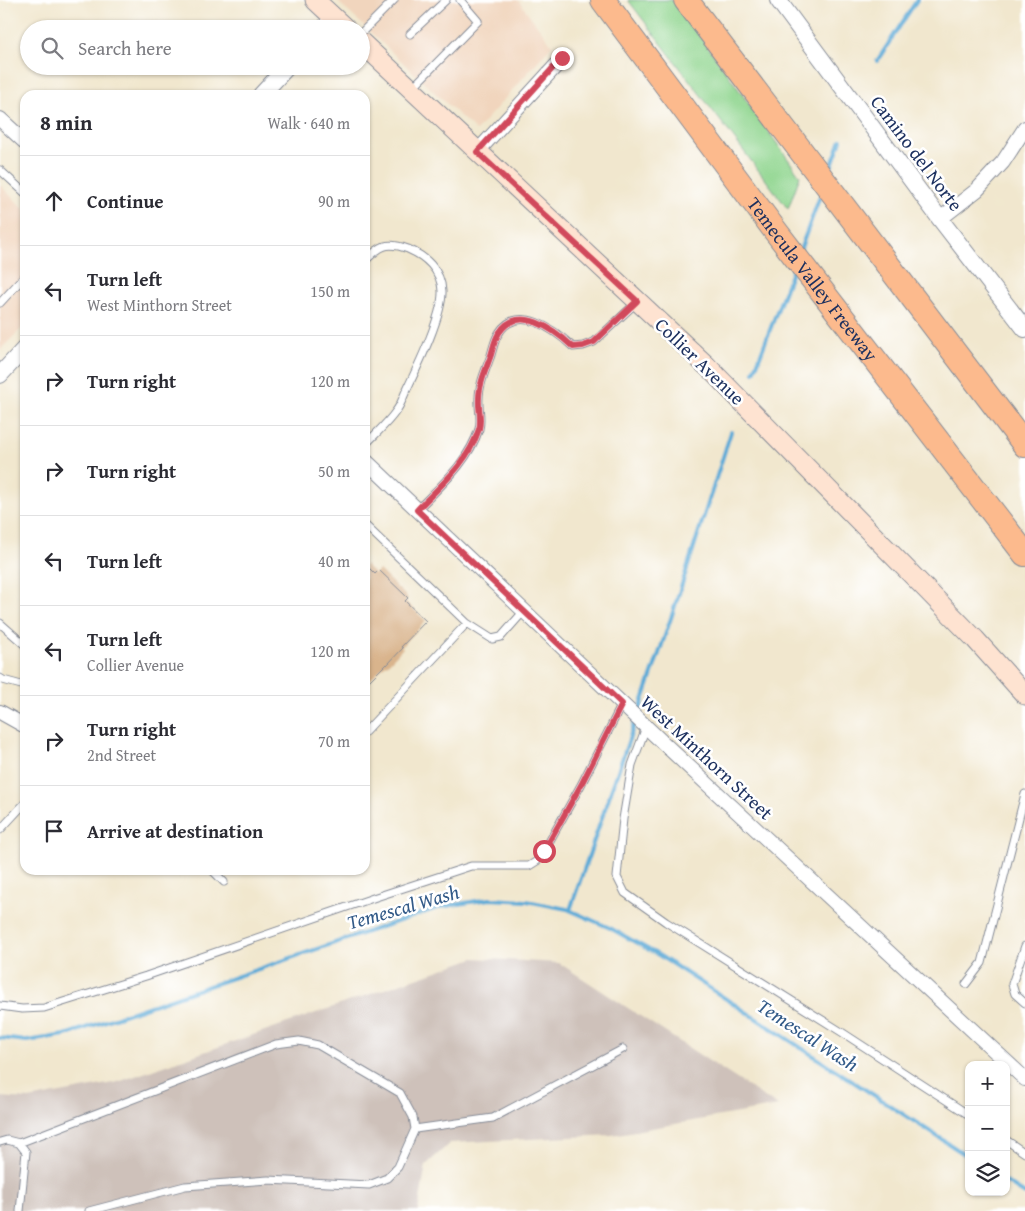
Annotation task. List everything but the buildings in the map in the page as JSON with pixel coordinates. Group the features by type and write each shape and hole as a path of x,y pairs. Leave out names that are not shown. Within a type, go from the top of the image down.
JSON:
{"highway":[{"name":"Temecula Valley Freeway","path":"603,0 778,233 1025,554"},
{"path":"686,0 1025,445"}],"main road":[{"path":"315,0 330,20"},
{"name":"Collier Avenue","path":"370,50 707,366 975,639 1025,695"}],"street":[{"name":"Camino del Norte","path":"778,0 940,219 1025,329"},
{"path":"477,152 562,58"},
{"path":"266,90 280,75"},
{"path":"0,118 20,137"},
{"path":"940,219 983,183 1003,162 1025,128"},
{"path":"1,371 20,353"},
{"name":"West Minthorn Street","path":"370,469 417,510 646,727 1025,1079"},
{"path":"0,712 20,723"}],"lane":[{"path":"370,25 394,0"},
{"path":"410,34 446,0"},
{"path":"411,89 478,21 460,0"},
{"path":"0,170 20,189"},
{"path":"370,257 379,247 385,245 404,248 417,253 429,261 438,275 442,290 440,305 421,361 396,411 370,440"},
{"path":"0,303 20,281"},
{"path":"417,510 464,460 479,429 481,384 498,334 508,322 523,319 536,321 551,329 573,347 583,346 594,342 637,301"},
{"path":"370,530 467,623 492,640 501,637 524,611"},
{"path":"0,623 20,641"},
{"path":"370,727 467,623"},
{"path":"0,678 20,685"},
{"path":"0,1006 22,1009 44,1008 146,976 376,896 471,866 529,866 544,851 581,785 617,699"},
{"path":"646,727 632,765 623,819 617,877 625,893 666,922 894,1065 965,1112"},
{"path":"966,984 982,963 1025,794"},
{"path":"0,830 20,808"},
{"path":"217,875 224,882"},
{"path":"1025,946 1012,984 1015,994 1025,1003"},
{"path":"0,1142 6,1140 19,1143 276,1044 299,1041 318,1045 400,1093 413,1117 415,1129 398,1167 387,1178 369,1186 268,1180 184,1186 89,1211"},
{"path":"415,1129 493,1118 623,1049"},
{"path":"19,1143 26,1152 20,1211"},
{"path":"1010,1143 1025,1153"}],"shaded area":[{"path":"336,0 518,0 552,45 476,131 370,32 370,20 357,20"},
{"path":"0,185 20,205 20,330 0,350"},
{"path":"474,958 559,963 778,1106 612,1135 450,1143 426,1165 418,1211 0,1211 0,1097 29,1099 118,1082"}],"green space":[{"path":"628,0 672,0 717,59 800,176 788,209"}],"waterway":[{"path":"877,61 917,0"},
{"path":"829,173 841,140"},
{"path":"800,250 822,191"},
{"path":"754,372 793,269"},
{"path":"638,715 731,432"},
{"path":"570,910 635,722"},
{"name":"Temescal Wash","path":"0,1038 27,1041 65,1035 440,907 489,899 527,901 567,909 610,928 660,956 965,1154"},
{"name":"Temescal Wash","path":"1010,1185 1025,1194"}],"route":[{"path":"544,851 581,785 622,704 417,510 464,460 479,429 481,384 498,334 508,322 523,319 536,321 551,329 573,347 583,346 594,342 637,301 477,152 562,58"}]}
